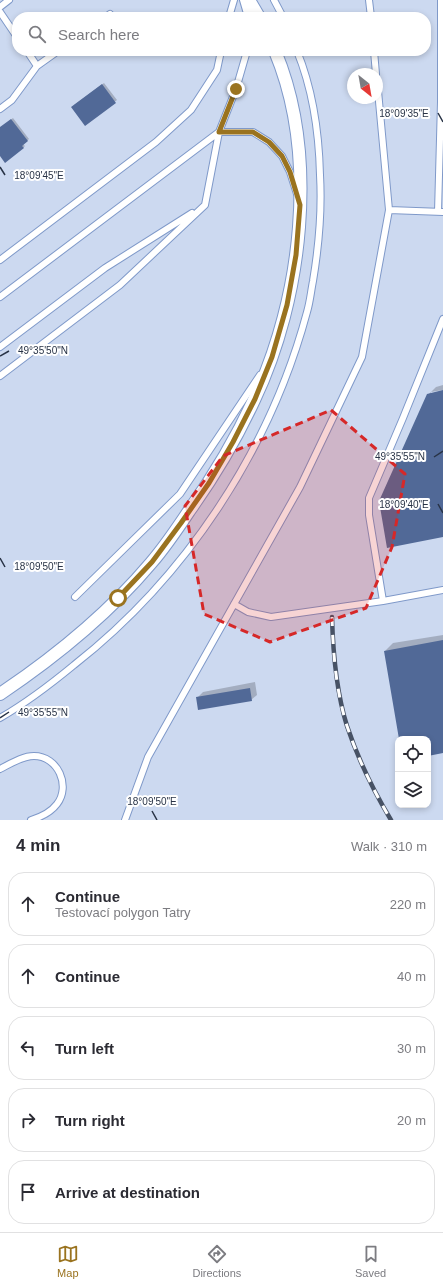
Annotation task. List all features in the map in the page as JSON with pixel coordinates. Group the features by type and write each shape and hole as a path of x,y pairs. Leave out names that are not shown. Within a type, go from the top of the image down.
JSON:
{"street":[{"path":"249,0 257,12"},
{"path":"0,694 82,633 152,562 209,483 233,442 255,399 272,357 287,305 296,255 300,205 299,155 293,109 280,63 276,56"}],"lane":[{"path":"0,7 9,0"},
{"path":"231,12 234,0"},
{"path":"243,0 247,12"},
{"path":"274,0 280,12"},
{"path":"370,0 371,12"},
{"path":"389,210 441,212 441,0"},
{"path":"0,12 12,30"},
{"path":"30,56 37,66"},
{"path":"0,109 12,100 37,66 51,56"},
{"path":"0,260 156,142 191,110 217,70 220,56"},
{"path":"0,376 120,285 205,206 219,132 236,89 246,56"},
{"path":"0,718 55,681 96,648 133,613 168,576 226,495 252,452 274,408 292,363 308,310 317,257 321,206 320,154 314,105 299,56"},
{"path":"374,56 375,68"},
{"path":"125,820 148,757 300,487 362,357 389,210 379,104"},
{"path":"0,297 219,132 253,132 269,142 282,156 290,172 300,205"},
{"path":"0,347 105,268 205,206"},
{"path":"383,601 369,515 369,498 443,319"},
{"path":"75,597 180,494 272,357"},
{"path":"234,604 248,612 271,617 383,601 443,590"},
{"path":"0,769 24,758 35,756 44,758 55,765 58,769 62,785 62,795 57,804 50,811 31,820"}],"highlighted area":[{"path":"331,410 405,474 392,547 366,608 270,642 204,614 185,506 223,456"}],"shaded area":[{"path":"0,0 443,0 443,820 0,820"}],"building":[{"path":"102,84 116,103 85,126 71,107"},
{"path":"11,119 28,141 22,146 24,148 5,163 0,156 0,127"},
{"path":"443,390 443,537 387,548 379,501 427,394"},
{"path":"443,640 443,753 431,755 431,736 398,736 384,651"},
{"path":"250,688 252,701 198,710 196,697"}],"railway":[{"path":"332,617 336,672 343,713 366,774 391,820"}],"route":[{"path":"118,598 152,562 181,523 209,483 233,442 255,399 272,357 287,305 296,255 300,205 290,172 282,156 269,142 253,132 219,132 236,89"}]}
